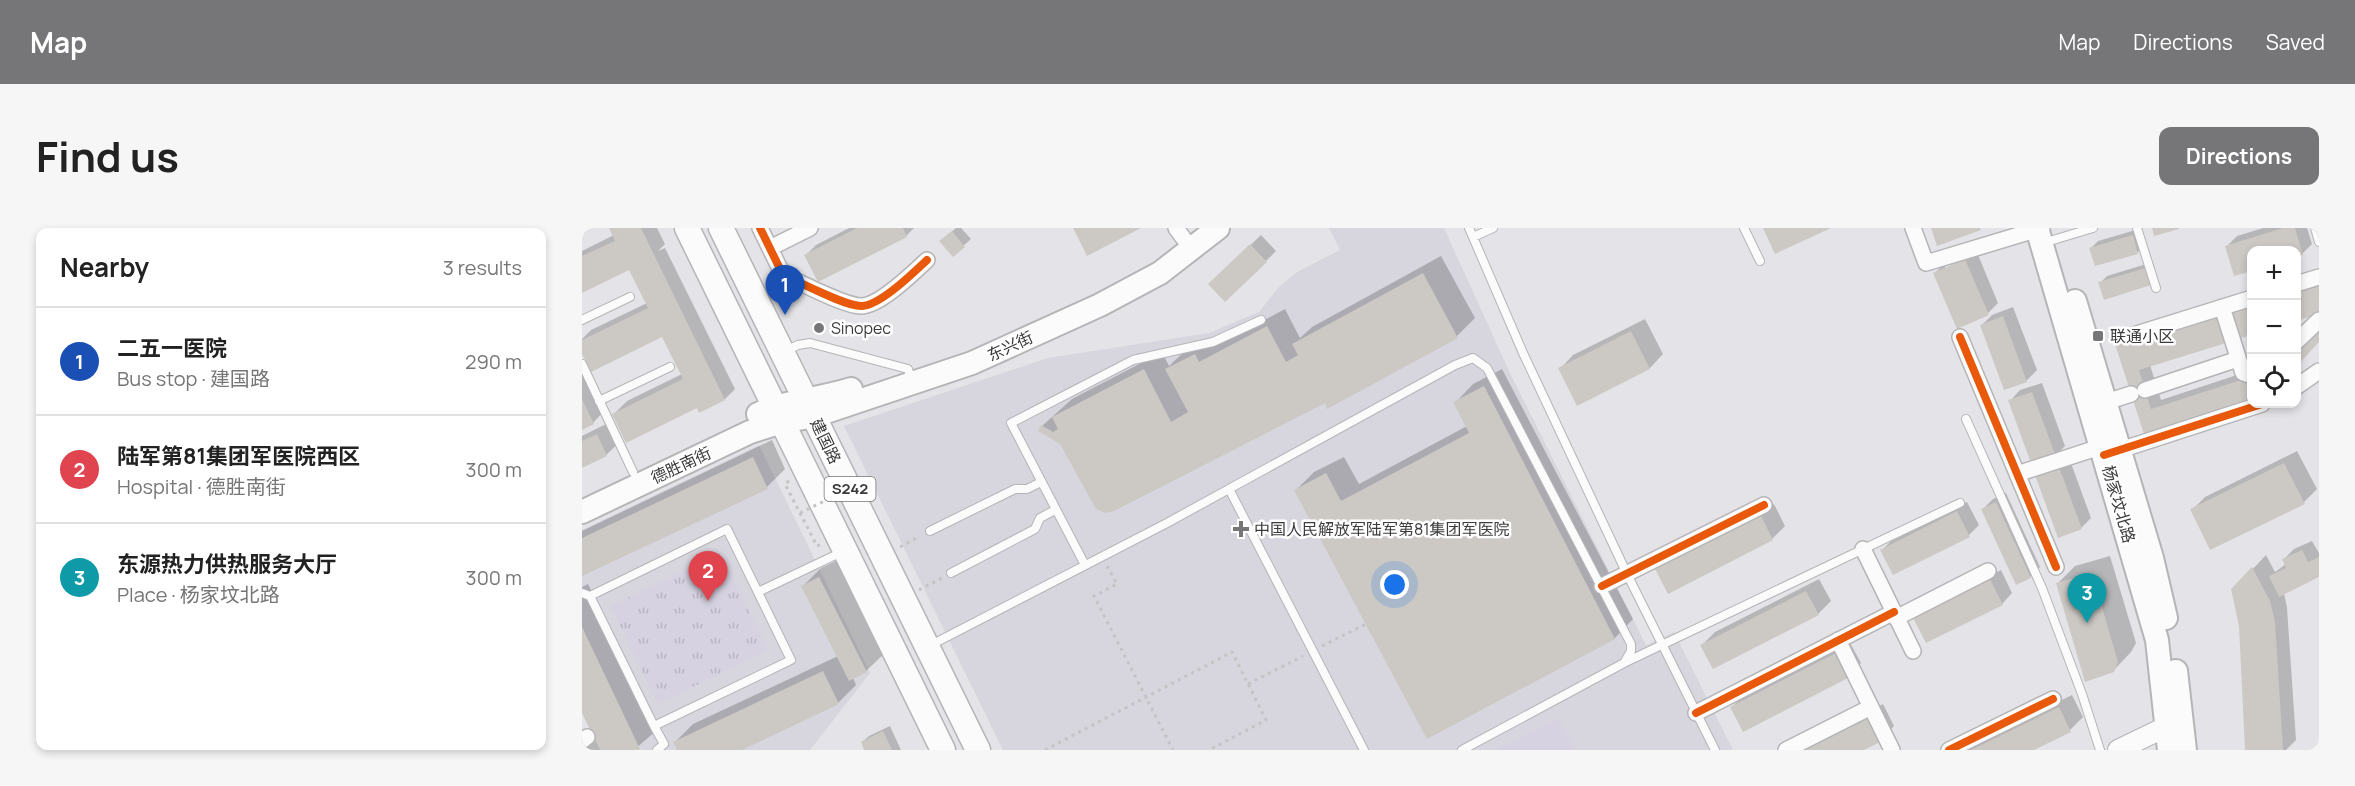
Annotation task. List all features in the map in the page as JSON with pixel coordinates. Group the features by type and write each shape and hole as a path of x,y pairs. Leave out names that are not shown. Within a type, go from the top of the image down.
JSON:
{"main road":[{"name":"建国路","path":"687,228 943,750"},
{"name":"建国路","path":"721,228 978,750"},
{"name":"东兴街","path":"778,414 809,408 910,376 972,363 1100,305 1160,273 1218,228"},
{"name":"东兴街","path":"910,376 1093,292 1157,259 1186,232"},
{"name":"杨家坟北路","path":"2045,232 2110,448 2157,640 2174,740"},
{"name":"德胜南街","path":"582,495 778,414"},
{"name":"德胜南街","path":"582,512 750,432 778,414"}],"street":[{"path":"760,228 783,275 862,307 878,300 927,260"},
{"path":"770,248 810,228"},
{"path":"1913,228 1926,264 2045,232"},
{"path":"2301,282 2319,277"},
{"path":"2130,336 2247,300"},
{"path":"2222,308 2243,373 2247,374"},
{"path":"2301,337 2319,320"},
{"path":"1960,337 2056,567"},
{"path":"2098,405 2238,359"},
{"path":"2301,384 2319,371"},
{"path":"2018,474 2248,408"},
{"path":"1602,586 1764,505"},
{"path":"1863,549 1913,651"},
{"path":"1696,713 1838,640 1988,571"},
{"path":"1838,640 1892,750"},
{"path":"1949,750 2053,699"},
{"path":"1786,750 1871,707"},
{"path":"2118,750 2174,740"}],"lane":[{"path":"1469,228 1523,353 1627,574 1715,750"},
{"path":"1473,237 1493,228"},
{"path":"1744,228 1760,261"},
{"path":"2045,232 2093,228"},
{"path":"2138,228 2156,288"},
{"path":"2315,228 2319,242"},
{"path":"582,320 630,297"},
{"path":"1085,565 1011,423 1133,360 1213,342 1261,320"},
{"path":"782,352 810,343 910,376"},
{"path":"927,647 1229,489 1444,370 1473,358 1487,368 1631,644 1631,651 1624,663"},
{"path":"582,364 633,472"},
{"path":"599,401 670,367"},
{"path":"1966,419 2042,588 2082,694 2100,750"},
{"path":"930,531 1015,489 1027,489 1041,482"},
{"path":"1229,489 1364,750"},
{"path":"1462,750 1624,663 1960,503"},
{"path":"951,573 1035,529 1041,518 1055,510"},
{"path":"654,726 791,660 728,529 586,594 654,726 664,744 657,750"},
{"path":"758,592 845,550"}],"path":[{"path":"800,513 865,481"},
{"path":"785,484 817,546"},
{"path":"882,556 930,531"},
{"path":"1102,556 1117,584 1094,596 1173,750"},
{"path":"903,598 951,573"},
{"path":"1248,684 1366,624"},
{"path":"1045,750 1232,652 1266,720 1209,750"}],"shaded area":[{"name":"中国人民解放军陆军第81集团军医院","path":"1329,228 1444,228 1510,373 1646,645 1674,632 1733,750 1003,750 844,426 1048,358 1209,333 1259,312 1279,287 1297,272 1340,250"},
{"path":"759,445 870,673 810,750 600,750 582,713 582,530"}],"green space":[{"path":"720,553 768,650 658,704 611,606"},
{"path":"1558,718 1575,750 1497,750"}],"building":[{"path":"609,228 641,228 725,400 699,413 697,408 626,443 612,414 683,379 662,337 591,372 582,354 582,340 648,308 629,270 582,293 582,256 615,241"},
{"path":"857,228 903,228 907,237 818,282 804,255"},
{"path":"1073,228 1141,228 1087,256"},
{"path":"1763,228 1831,228 1775,254"},
{"path":"1931,228 1980,228 1981,230 1937,246"},
{"path":"2152,228 2179,228 2179,229 2154,236"},
{"path":"2283,228 2295,228 2300,246 2247,246 2247,272 2234,276 2225,246"},
{"path":"952,231 965,247 953,257 939,241"},
{"path":"2133,235 2138,254 2095,266 2089,248"},
{"path":"1250,244 1267,262 1225,302 1208,284"},
{"path":"1965,259 1989,315 1957,329 1933,273"},
{"path":"2146,268 2151,285 2104,300 2098,282"},
{"path":"1423,273 1458,338 1327,409 1325,403 1114,511 1106,513 1096,509 1060,444 1038,431 1041,425 1053,432 1058,429 1052,417 1144,369 1171,422 1188,412 1165,369 1195,354 1199,362 1267,326 1286,362 1298,355 1292,344"},
{"path":"2317,282 2319,314 2301,319 2301,300 2301,287"},
{"path":"2247,303 2247,336 2237,339 2228,309"},
{"path":"2216,312 2226,343 2139,370 2151,409 2247,378 2247,400 2144,434 2115,344"},
{"path":"2003,316 2027,382 2004,390 1980,325"},
{"path":"2319,322 2319,342 2301,362 2301,342"},
{"path":"1631,331 1650,369 1577,406 1558,368"},
{"path":"1484,386 1615,639 1427,739 1294,490 1326,473 1341,501 1469,433 1453,402"},
{"path":"2032,392 2056,457 2032,466 2008,400"},
{"path":"582,399 594,424 582,430"},
{"path":"597,434 607,456 582,468 582,441"},
{"path":"753,457 768,489 582,576 582,538"},
{"path":"2284,463 2305,504 2210,550 2190,509"},
{"path":"2058,464 2082,529 2058,538 2034,472"},
{"path":"1996,502 2031,578 2016,585 1981,509"},
{"path":"1957,511 1970,537 1893,575 1880,550"},
{"path":"1761,516 1773,540 1668,594 1655,569"},
{"path":"2302,550 2308,562 2319,557 2319,577 2279,597 2269,576 2286,568 2282,559"},
{"path":"2252,567 2270,601 2275,622 2283,750 2245,750 2239,626 2231,589"},
{"path":"2092,573 2118,662 2114,672 2085,682 2056,583"},
{"path":"819,577 867,672 849,681 801,586"},
{"path":"1990,579 2003,605 1926,643 1913,618"},
{"path":"1806,591 1819,615 1713,669 1700,645"},
{"path":"582,627 640,749 638,750 600,750 582,713"},
{"path":"1836,653 1848,678 1743,732 1730,707"},
{"path":"823,671 839,704 742,750 677,750 673,742"},
{"path":"2059,707 2071,732 2034,750 1971,750"},
{"path":"1870,716 1882,741 1864,750 1803,750"},
{"path":"883,731 892,750 864,750 861,742"}],"cycle path":[{"path":"760,228 783,275 855,305 862,306 878,300 897,287 927,260"},
{"path":"1960,337 2056,567"},
{"path":"2104,455 2250,408"},
{"path":"1602,586 1764,505"},
{"path":"1696,713 1894,612"},
{"path":"1949,750 2053,699"}],"place":[{"name":"二五一医院","path":"785,315"},
{"name":"Sinopec","path":"819,328"},
{"name":"联通小区","path":"2098,336"},
{"name":"中国人民解放军陆军第81集团军医院","path":"1241,529"},
{"name":"陆军第81集团军医院西区","path":"708,601"},
{"name":"东源热力供热服务大厅","path":"2087,623"}]}
